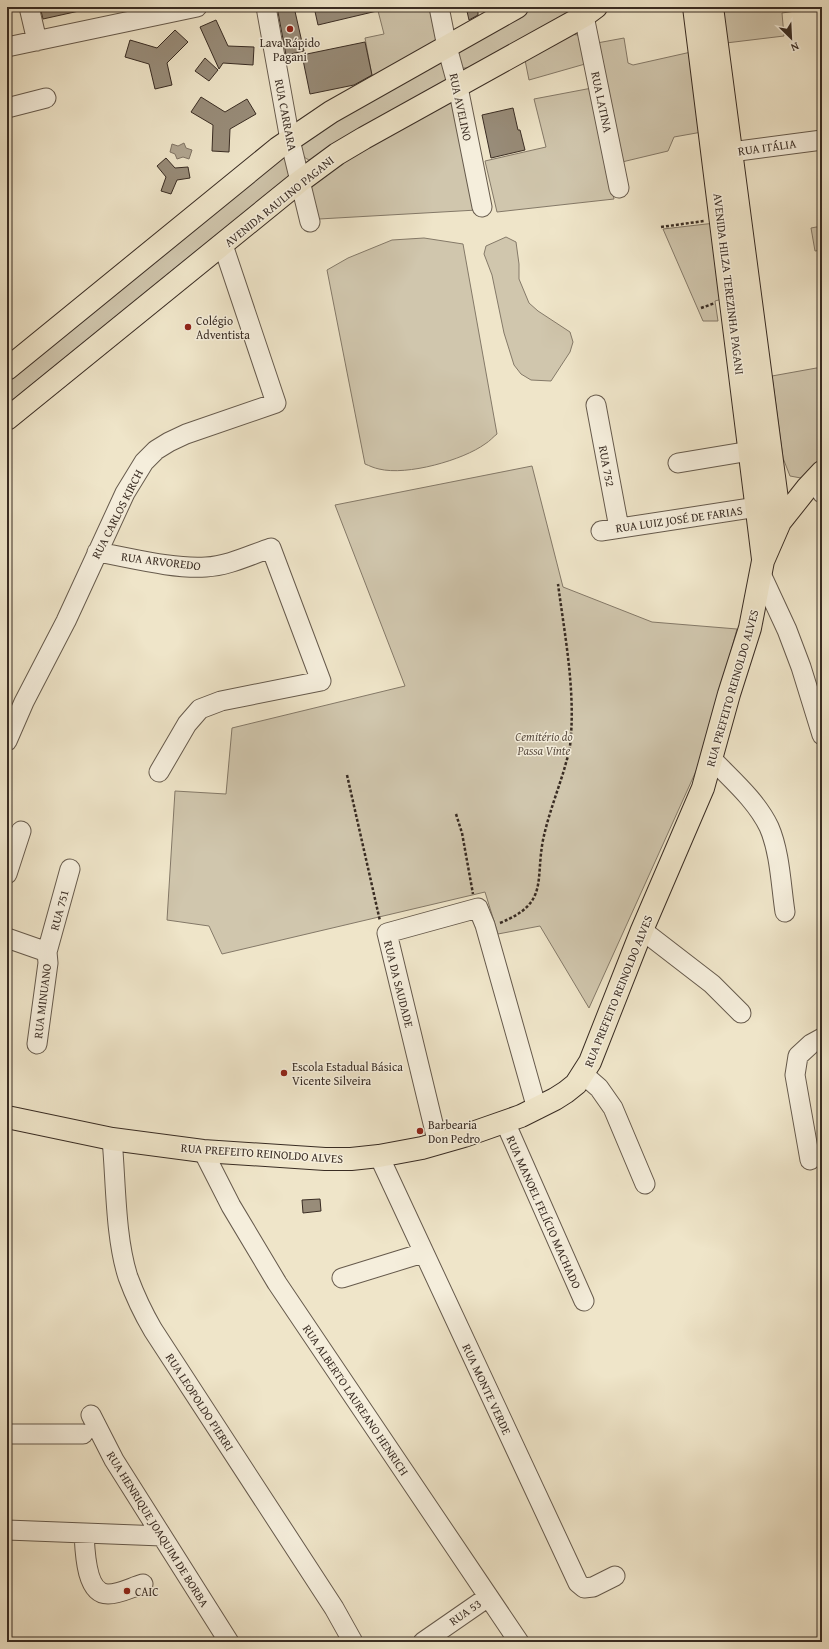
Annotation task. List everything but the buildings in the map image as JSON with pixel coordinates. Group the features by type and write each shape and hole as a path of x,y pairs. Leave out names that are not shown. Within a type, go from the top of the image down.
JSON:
{"main road":[{"path":"7,370 290,140 331,112 518,7"},
{"name":"AVENIDA HILZA TEREZINHA PAGANI","path":"694,7 723,153 780,522"},
{"name":"AVENIDA HILZA TEREZINHA PAGANI","path":"712,7 723,153 721,218 756,501 762,567"},
{"name":"AVENIDA RAULINO PAGANI","path":"7,419 299,182 336,154 590,12"},
{"path":"756,501 780,522 820,481"},
{"name":"RUA PREFEITO REINOLDO ALVES","path":"7,1117 112,1139 203,1151 325,1159 379,1156 438,1144 505,1122 537,1109 566,1092 576,1084 583,1074 598,1043 642,930 703,788 729,694 750,628 762,567 780,522"}],"street":[{"path":"29,7 37,41"},
{"path":"7,47 196,7"},
{"name":"RUA CARRARA","path":"266,7 290,140 299,182 310,222"},
{"name":"RUA AVELINO","path":"440,7 447,47 458,87 482,207"},
{"name":"RUA LATINA","path":"590,12 619,188"},
{"path":"7,108 46,98"},
{"name":"RUA ITÁLIA","path":"723,153 822,140"},
{"name":"RUA CARLOS KIRCH","path":"7,741 24,702 66,621 125,493 144,462 156,450 186,434 276,403 223,245"},
{"name":"RUA 752","path":"596,405 610,529"},
{"path":"678,463 750,451"},
{"name":"RUA LUIZ JOSÉ DE FARIAS","path":"610,529 756,501"},
{"name":"RUA ARVOREDO","path":"97,552 168,564 207,567 234,561 271,548 321,682 221,701 200,709 187,724 159,772"},
{"path":"762,567 801,667 822,735"},
{"path":"712,759 755,804 769,828 776,851 785,912"},
{"path":"7,874 21,830"},
{"name":"RUA 751","path":"47,952 70,869"},
{"path":"482,916 537,1109"},
{"name":"RUA DA SAUDADE","path":"438,1144 387,933 482,916"},
{"path":"642,930 712,984 741,1012"},
{"name":"RUA MINUANO","path":"7,938 47,952 48,963 37,1044"},
{"path":"810,1160 795,1074 798,1056 811,1044 822,1038"},
{"path":"583,1074 600,1088 614,1108 645,1184"},
{"name":"RUA MANOEL FELÍCIO MACHADO","path":"505,1122 584,1301"},
{"name":"RUA LEOPOLDO PIERRI","path":"112,1139 119,1226 123,1253 128,1276 144,1314 334,1608 353,1642"},
{"name":"RUA ALBERTO LAUREANO HENRICH","path":"203,1151 231,1206 277,1283 519,1642"},
{"name":"RUA MONTE VERDE","path":"379,1156 423,1254 578,1583 584,1588 593,1587 615,1576"},
{"path":"342,1278 423,1254"},
{"name":"RUA HENRIQUE JOAQUIM DE BORBA","path":"91,1415 114,1460 229,1642"},
{"path":"7,1434 83,1434"},
{"path":"7,1530 162,1536"},
{"path":"84,1533 85,1550 91,1580 96,1590 106,1594 120,1592 143,1584"},
{"name":"RUA 53","path":"423,1642 488,1597"}],"path":[{"path":"661,227 721,218"},
{"path":"456,814 462,833 472,891 482,916 497,925 524,910 536,896 543,840 570,748 572,716 567,649 558,584"},
{"path":"347,775 377,904 379,920 387,933"}],"green space":[{"path":"377,7 429,7 436,39 432,45 373,81 365,38 384,34"},
{"path":"533,7 582,7 472,68 463,68 459,64 457,56 462,48"},
{"path":"721,7 821,7 782,13 784,36 726,43"},
{"path":"570,34 578,35 580,38 585,64 529,80 525,60"},
{"path":"624,38 628,63 633,65 691,52 702,132 674,137 668,151 622,162 597,43"},
{"path":"437,63 444,63 451,78 316,161 308,160 304,157 299,145 306,135"},
{"path":"592,88 614,199 497,212 485,161 546,147 534,99"},
{"path":"451,96 477,210 319,219 308,178"},
{"path":"284,153 290,177 7,412 7,381"},
{"path":"715,223 726,298 715,301 718,321 703,321 663,229"},
{"path":"822,226 822,250 815,251 811,228"},
{"path":"506,237 516,242 519,264 519,279 529,303 538,311 570,332 573,342 570,352 551,381 531,380 521,374 514,365 504,333 492,275 484,254 486,246"},
{"path":"424,238 463,244 497,434 487,443 475,450 449,461 404,470 391,471 374,468 365,464 327,270 348,258 392,240"},
{"path":"822,367 822,461 801,478 790,476 783,458 772,376"},
{"name":"Cemitério do Passa Vinte","path":"532,466 563,587 652,622 737,629 701,760 589,1008 540,926 498,934 485,892 222,954 209,926 167,920 175,791 226,794 232,728 405,686 335,505"}],"shaded area":[{"path":"184,143 186,148 192,150 189,159 183,157 177,159 175,154 170,152 172,144 178,146"}],"place":[{"name":"Lava Rápido Pagani","path":"290,29"},
{"name":"Colégio Adventista","path":"188,327"},
{"name":"Escola Estadual Básica Vicente Silveira","path":"284,1073"},
{"name":"Barbearia Don Pedro","path":"420,1131"},
{"name":"CAIC","path":"127,1591"}]}
